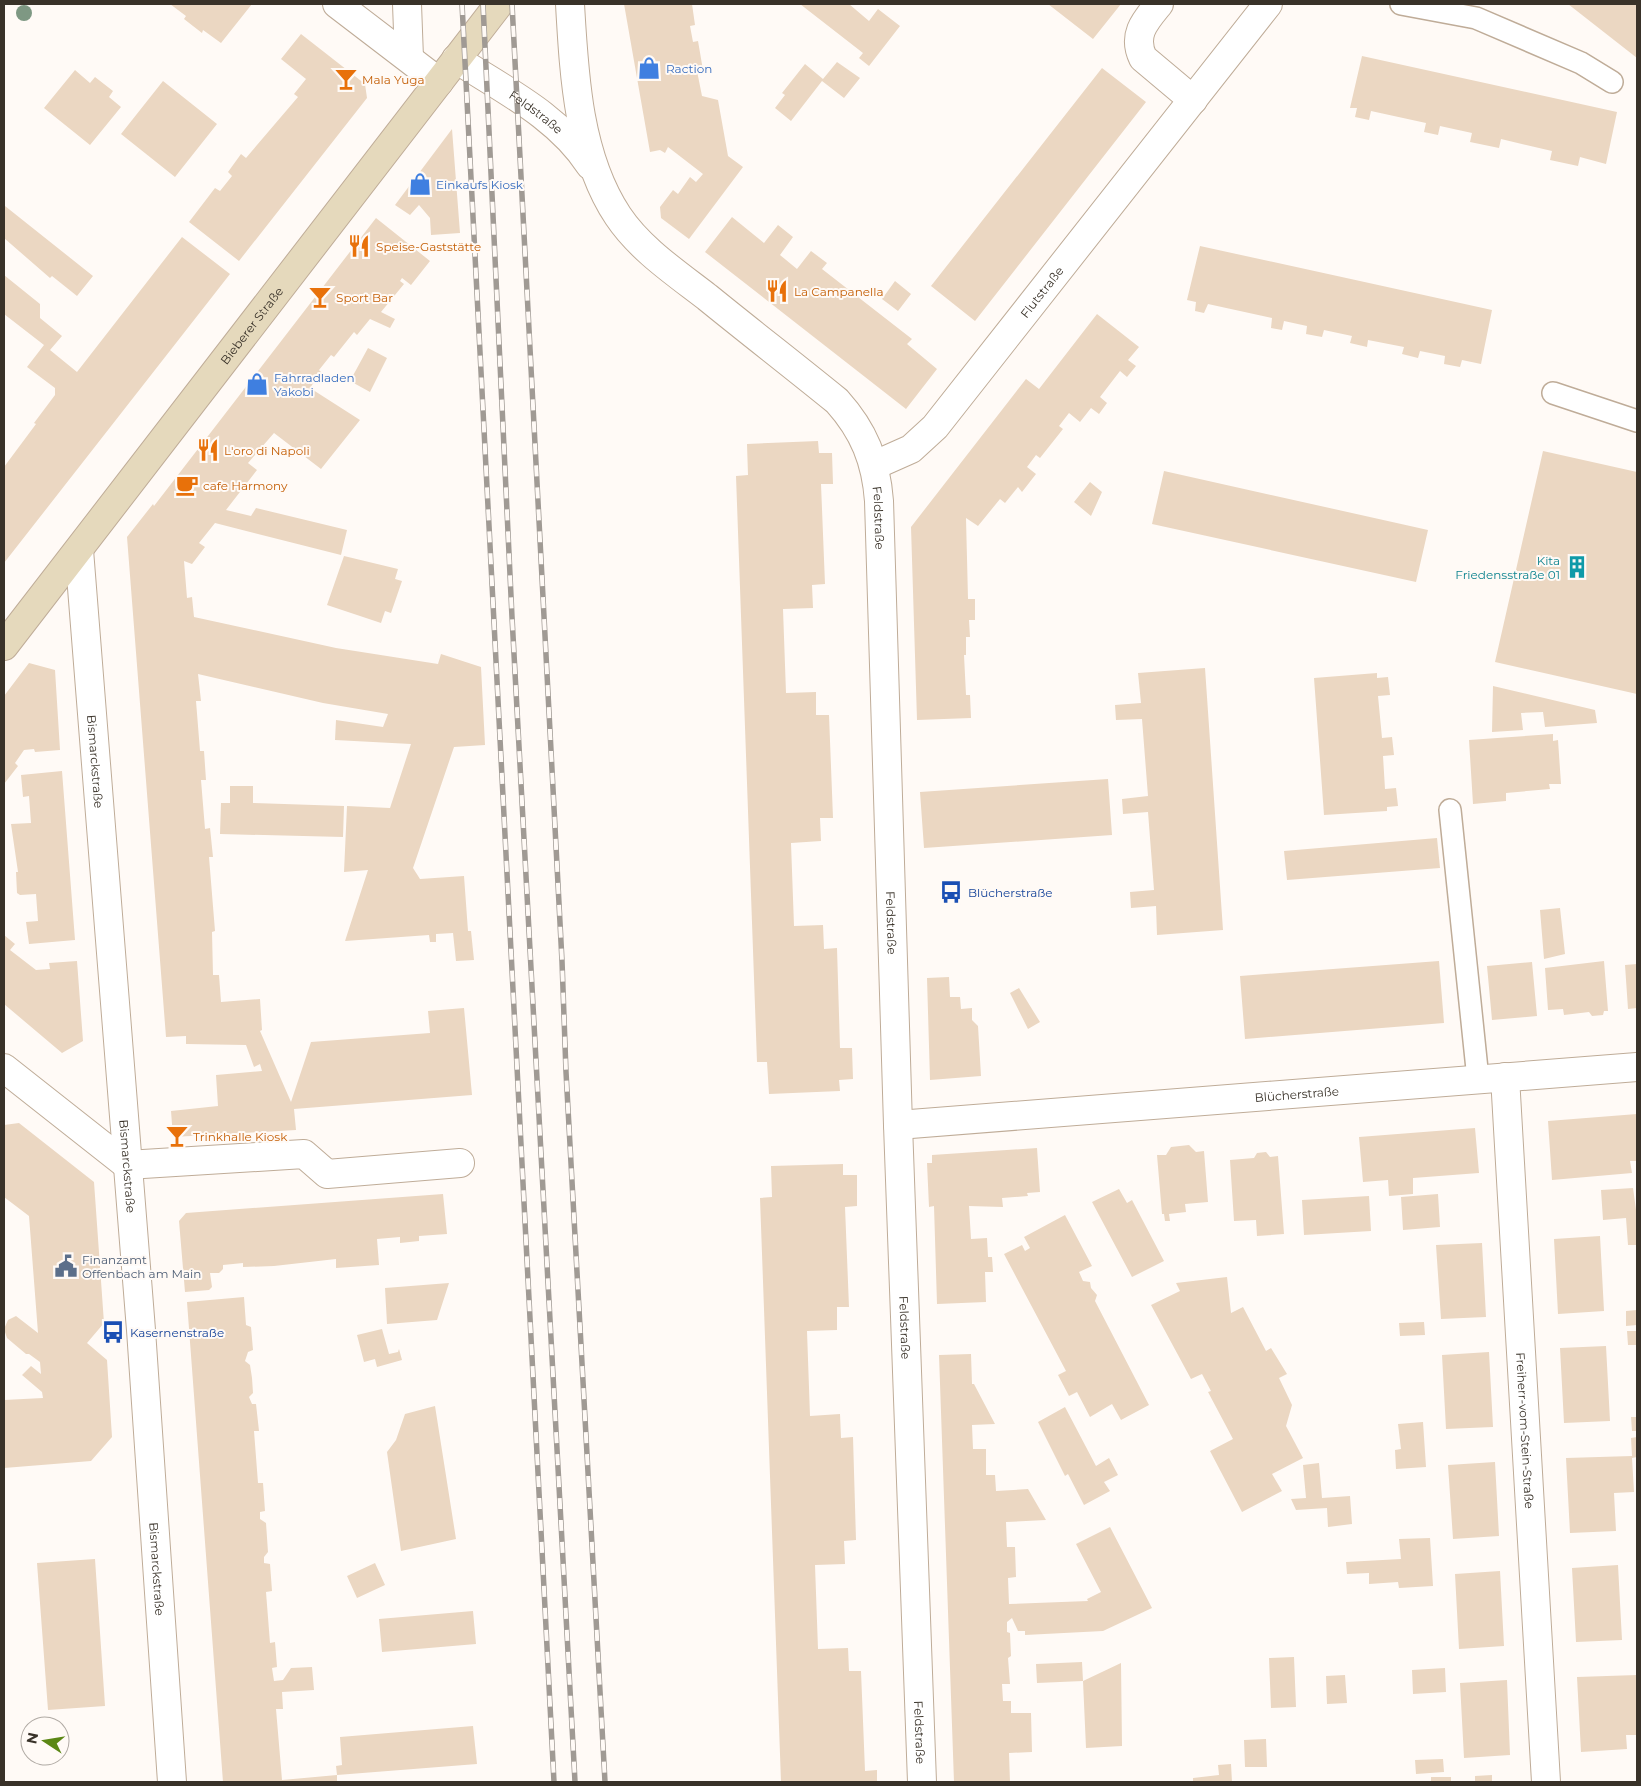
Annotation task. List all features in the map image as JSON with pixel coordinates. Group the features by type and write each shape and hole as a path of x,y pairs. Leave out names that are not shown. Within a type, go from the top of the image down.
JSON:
{"street":[{"path":"337,4 439,82"},
{"path":"407,4 409,58"},
{"name":"Bieberer Straße","path":"4,646 499,4"},
{"name":"Feldstraße","path":"570,4 574,60 581,112 600,181"},
{"path":"1159,4 1141,26 1138,36 1138,49 1143,58 1193,100"},
{"name":"Flutstraße","path":"875,466 911,449 936,427 1268,4"},
{"name":"Feldstraße","path":"456,60 558,126 579,148 600,181 618,216 634,236 666,265 837,401 852,417 862,433 875,466 880,510 898,1125 922,1782"},
{"name":"Bismarckstraße","path":"78,550 127,1165 172,1782"},
{"name":"Blücherstraße","path":"898,1125 1637,1067"},
{"path":"4,1068 127,1165 304,1154 327,1174 460,1163"},
{"name":"Freiherr-vom-Stein-Straße","path":"1505,1077 1546,1782"}],"lane":[{"path":"1401,4 1476,18 1581,63 1612,82"},
{"path":"1553,393 1637,422"},
{"path":"1450,810 1478,1079"}],"building":[{"path":"170,4 252,4 221,43 203,30 202,33 184,19 186,16"},
{"path":"624,4 692,4 695,25 690,26 693,42 698,41 703,70 697,71 702,96 718,100 728,156 743,167 689,239 661,218 660,207 673,190 678,194 690,177 696,182 703,174 668,147 665,153 660,150 650,152"},
{"path":"800,4 849,4 869,21 878,9 900,26 869,66 859,58 863,53"},
{"path":"1048,4 1121,4 1093,39"},
{"path":"1568,4 1637,4 1637,58"},
{"path":"301,34 365,84 367,98 239,261 189,222 215,188 220,191 232,176 228,172 241,154 246,158 298,97 294,94 306,79 281,59"},
{"path":"1362,56 1617,112 1606,164 1580,157 1578,166 1550,160 1552,151 1501,139 1499,148 1470,142 1472,133 1440,126 1438,135 1424,132 1426,123 1371,111 1369,120 1355,117 1357,108 1350,108"},
{"path":"837,62 860,78 844,98 822,81 791,121 775,108 785,95 782,93 805,64 823,79"},
{"path":"1102,68 1146,102 975,321 931,286"},
{"path":"75,70 90,83 95,77 113,91 109,97 121,107 90,145 44,108"},
{"path":"163,81 217,124 175,177 121,134"},
{"path":"452,129 460,233 431,235 430,218 419,205 410,215 395,205"},
{"path":"5,206 93,276 77,296 52,276 50,278 4,238"},
{"path":"732,217 764,243 778,225 793,237 780,255 797,269 811,251 827,263 822,269 912,339 907,344 937,369 906,409 705,252"},
{"path":"376,218 430,261 411,285 402,278 400,281 404,284 381,312 395,319 390,328 370,319 357,335 354,332 334,357 331,355 319,370 321,372 310,388 360,420 321,469 274,433 248,463 257,470 226,510 251,516 256,508 347,530 341,555 215,523 199,543 205,547 192,564 184,561 187,598 192,597 194,617 336,648 438,664 441,654 481,667 485,745 454,747 413,868 420,879 464,876 468,931 471,931 474,960 456,961 453,933 436,934 436,942 430,942 429,935 345,941 368,870 344,872 347,806 390,808 411,744 335,740 336,720 383,727 388,714 323,703 198,674 201,701 196,701 200,751 204,751 206,780 201,780 205,829 210,828 213,857 209,857 215,931 212,932 213,975 219,975 221,1002 260,999 262,1030 260,1031 291,1102 311,1042 430,1033 428,1011 464,1008 472,1095 294,1109 296,1130 173,1137 171,1111 218,1106 216,1075 262,1071 260,1064 254,1067 246,1045 186,1044 186,1036 166,1037 127,537 153,504 154,506"},
{"path":"182,237 230,274 4,563 4,467 55,395 55,388 27,367 44,345 4,314 4,275 40,304 40,318 62,336 50,350 77,372"},
{"path":"1200,246 1492,310 1481,364 1462,360 1460,367 1444,364 1445,356 1420,351 1418,358 1402,354 1404,347 1368,340 1367,347 1350,343 1352,336 1324,330 1322,337 1306,334 1307,326 1284,321 1282,330 1271,328 1272,318 1208,304 1204,313 1195,311 1196,302 1187,300"},
{"path":"895,281 911,294 898,311 882,299"},
{"path":"1097,314 1139,347 1128,360 1136,366 1127,377 1120,371 1100,397 1107,403 1099,414 1091,408 1080,422 1069,413 1059,426 1063,429 1040,458 1036,455 1027,467 1036,474 1022,492 1018,487 1005,503 1000,499 978,526 966,518 968,599 975,599 975,620 969,620 970,637 966,637 966,655 964,655 966,695 970,695 971,718 917,720 911,527 1026,379 1039,389"},
{"path":"368,348 387,358 370,392 350,381"},
{"path":"818,441 819,453 832,453 833,484 821,484 825,584 812,585 813,608 783,609 786,693 816,692 816,715 829,715 833,818 820,818 821,841 791,843 794,926 823,925 824,949 837,948 840,1048 852,1048 853,1079 839,1080 840,1091 769,1094 767,1062 757,1062 736,476 748,475 747,444"},
{"name":"Kita Friedensstraße 01","path":"1543,451 1637,472 1637,694 1495,662"},
{"path":"1164,471 1428,530 1416,582 1152,524"},
{"path":"1090,482 1102,492 1091,516 1074,502"},
{"path":"344,556 398,569 395,579 402,581 391,613 385,611 381,623 327,605"},
{"path":"29,663 55,670 60,750 35,752 34,749 24,750 15,763 18,766 4,784 4,696"},
{"path":"1205,668 1223,930 1157,935 1156,906 1131,908 1130,892 1154,890 1148,812 1123,814 1122,799 1148,796 1142,719 1116,720 1115,705 1141,703 1138,673"},
{"path":"1377,673 1377,678 1388,677 1390,695 1378,696 1382,738 1392,737 1394,755 1383,756 1385,789 1396,788 1398,806 1387,807 1387,811 1324,815 1314,678"},
{"path":"1493,686 1595,710 1597,723 1545,727 1543,712 1521,713 1523,730 1492,732"},
{"path":"1553,734 1553,741 1558,740 1561,784 1549,784 1550,789 1506,793 1506,801 1473,804 1469,740"},
{"path":"62,771 75,940 29,944 26,922 38,921 36,894 20,895 17,893 16,872 18,872 11,824 31,823 29,796 23,797 21,775"},
{"path":"1108,779 1112,835 924,848 920,792"},
{"path":"230,786 253,786 253,803 344,806 343,837 220,834 221,803 230,803"},
{"path":"1437,838 1440,868 1287,880 1284,851"},
{"path":"1560,908 1565,954 1544,959 1540,910"},
{"path":"4,935 15,944 10,950 36,970 50,969 49,963 77,961 83,1041 62,1053 4,1004"},
{"path":"1439,961 1444,1023 1245,1039 1240,976"},
{"path":"1604,961 1608,1011 1604,1011 1603,1015 1592,1016 1589,1012 1564,1015 1563,1009 1548,1010 1545,968"},
{"path":"1532,962 1537,1016 1492,1020 1487,966"},
{"path":"1637,964 1637,1008 1628,1009 1625,965"},
{"path":"949,977 950,997 960,997 961,1009 972,1008 972,1020 978,1026 981,1076 930,1080 927,978"},
{"path":"1019,988 1040,1022 1028,1029 1010,993"},
{"path":"1637,1114 1637,1161 1630,1161 1632,1173 1552,1180 1548,1121"},
{"name":"Finanzamt Offenbach am Main","path":"19,1123 94,1182 104,1323 87,1343 107,1360 112,1437 91,1461 4,1468 4,1400 43,1398 42,1392 22,1375 31,1366 41,1374 40,1362 26,1354 7,1338 4,1329 8,1320 16,1316 38,1333 29,1216 4,1197 4,1125"},
{"path":"1475,1128 1479,1173 1413,1178 1413,1194 1389,1196 1388,1180 1363,1182 1359,1137"},
{"path":"1189,1145 1196,1152 1204,1151 1208,1202 1185,1204 1186,1212 1169,1214 1170,1221 1165,1221 1164,1214 1162,1214 1157,1155 1166,1155 1171,1147"},
{"path":"1037,1148 1040,1192 1027,1193 1028,1196 1002,1198 1003,1207 969,1206 971,1239 987,1238 988,1257 992,1257 993,1272 985,1272 986,1302 937,1304 934,1206 929,1207 927,1163 932,1163 932,1155"},
{"path":"1266,1152 1270,1157 1278,1156 1284,1234 1257,1236 1256,1220 1234,1221 1230,1160 1254,1158 1257,1153"},
{"path":"843,1164 843,1175 857,1175 857,1206 845,1207 849,1307 837,1307 837,1330 807,1331 810,1416 840,1414 841,1438 853,1437 856,1540 844,1541 845,1564 815,1565 818,1649 848,1648 849,1671 861,1671 865,1771 877,1770 877,1782 781,1782 760,1198 772,1197 771,1166"},
{"path":"1633,1188 1637,1217 1637,1245 1628,1245 1626,1218 1603,1220 1601,1190"},
{"path":"1119,1189 1127,1203 1132,1200 1164,1261 1132,1277 1092,1202"},
{"path":"443,1194 447,1234 419,1236 419,1241 400,1243 400,1237 377,1239 379,1265 336,1268 336,1259 274,1266 243,1267 243,1263 223,1265 223,1269 219,1273 210,1273 212,1287 209,1290 185,1292 179,1221 186,1213"},
{"path":"1438,1194 1440,1227 1403,1230 1401,1197"},
{"path":"1369,1196 1371,1231 1304,1235 1302,1200"},
{"path":"1065,1215 1092,1266 1079,1272 1083,1281 1090,1282 1091,1288 1097,1295 1095,1301 1149,1405 1121,1420 1112,1404 1090,1417 1077,1392 1069,1396 1058,1375 1066,1371 1004,1254 1022,1245 1025,1251 1030,1248 1024,1237"},
{"path":"1600,1236 1604,1311 1558,1314 1554,1239"},
{"path":"1482,1243 1486,1317 1441,1319 1436,1245"},
{"path":"1227,1277 1231,1313 1243,1307 1266,1351 1271,1348 1287,1374 1279,1378 1292,1405 1286,1426 1303,1458 1272,1474 1282,1491 1242,1512 1210,1451 1233,1439 1208,1392 1211,1391 1202,1374 1191,1379 1151,1305 1180,1291 1176,1283"},
{"path":"449,1283 437,1320 387,1324 385,1288"},
{"path":"244,1297 246,1325 251,1327 253,1350 248,1352 245,1361 250,1365 253,1393 249,1397 252,1404 256,1404 259,1431 254,1431 258,1483 263,1483 265,1511 260,1512 260,1519 266,1523 268,1552 264,1557 264,1563 270,1564 272,1591 266,1592 270,1643 275,1642 277,1667 272,1668 274,1681 283,1680 291,1668 312,1667 314,1690 282,1692 283,1709 276,1709 282,1780 337,1775 337,1782 223,1782 187,1302"},
{"path":"1637,1310 1637,1325 1626,1326 1626,1311"},
{"path":"1424,1322 1425,1335 1400,1336 1399,1323"},
{"path":"382,1329 389,1354 398,1352 399,1349 402,1360 377,1367 375,1359 364,1362 357,1335"},
{"path":"1627,1331 1637,1331 1637,1345 1628,1345"},
{"path":"1606,1346 1610,1421 1564,1423 1560,1348"},
{"path":"1489,1352 1493,1427 1446,1429 1442,1355"},
{"path":"971,1354 972,1384 974,1384 995,1424 972,1425 973,1449 986,1449 986,1475 995,1475 996,1491 1028,1489 1046,1520 1006,1522 1007,1547 1015,1547 1016,1577 1008,1578 1009,1604 1088,1601 1087,1599 1101,1592 1076,1544 1110,1527 1152,1608 1103,1631 1025,1635 1025,1631 1018,1631 1012,1618 1007,1622 1007,1632 1010,1633 1011,1656 1008,1658 1010,1684 1002,1684 1003,1701 1011,1701 1011,1713 1031,1713 1032,1752 1009,1753 1010,1782 954,1782 939,1355"},
{"path":"435,1406 456,1539 401,1551 387,1452 396,1440 405,1414"},
{"path":"1065,1407 1096,1466 1109,1458 1118,1475 1104,1482 1110,1491 1084,1505 1068,1474 1065,1476 1038,1422"},
{"path":"1631,1417 1637,1417 1637,1431 1632,1431"},
{"path":"1423,1422 1426,1467 1396,1469 1395,1450 1401,1449 1398,1424"},
{"path":"1637,1437 1637,1457 1632,1458 1634,1492 1614,1493 1616,1531 1570,1533 1566,1458 1632,1456 1631,1438"},
{"path":"1495,1462 1499,1536 1453,1539 1448,1465"},
{"path":"1319,1463 1322,1498 1350,1496 1352,1524 1328,1527 1327,1508 1296,1510 1291,1499 1306,1498 1303,1465"},
{"path":"1430,1538 1433,1586 1399,1588 1398,1582 1369,1584 1369,1573 1347,1574 1346,1562 1401,1559 1399,1539"},
{"path":"95,1559 105,1706 48,1710 37,1563"},
{"path":"375,1563 385,1585 357,1598 347,1576"},
{"path":"1618,1565 1622,1640 1576,1642 1572,1568"},
{"path":"1500,1571 1504,1646 1459,1649 1455,1574"},
{"path":"473,1611 476,1644 382,1652 379,1619"},
{"path":"1294,1657 1296,1707 1271,1708 1269,1658"},
{"path":"1082,1662 1083,1681 1037,1683 1036,1664"},
{"path":"1121,1663 1122,1746 1086,1748 1083,1681"},
{"path":"1445,1668 1446,1692 1413,1694 1412,1670"},
{"path":"1345,1675 1347,1703 1327,1704 1326,1676"},
{"path":"1637,1675 1637,1735 1626,1735 1627,1749 1581,1752 1577,1677"},
{"path":"1507,1680 1510,1755 1464,1758 1460,1683"},
{"path":"473,1726 477,1764 337,1775 336,1766 342,1765 340,1737"},
{"path":"1266,1739 1267,1767 1245,1767 1244,1740"},
{"path":"1443,1759 1444,1772 1416,1774 1415,1760"},
{"path":"1231,1764 1232,1782 1193,1782 1193,1778 1219,1775 1218,1765"},
{"path":"1492,1775 1492,1782 1475,1782 1475,1776"},
{"path":"1431,1777 1451,1777 1451,1782 1431,1782"}],"railway":[{"path":"462,4 554,1782"},
{"path":"483,4 512,617 575,1782"},
{"path":"512,4 562,961 566,1072 605,1782"}],"place":[{"name":"Raction","path":"649,68"},
{"name":"Mala Yuga","path":"346,79"},
{"name":"Einkaufs Kiosk","path":"420,184"},
{"name":"Speise-Gaststätte","path":"359,246"},
{"name":"La Campanella","path":"777,291"},
{"name":"Sport Bar","path":"320,297"},
{"name":"Fahrradladen Yakobi","path":"257,384"},
{"name":"L'oro di Napoli","path":"208,450"},
{"name":"cafe Harmony","path":"187,485"},
{"name":"Kita Friedensstraße 01","path":"1577,567"},
{"name":"Blücherstraße","path":"951,892"},
{"name":"Trinkhalle Kiosk","path":"177,1136"},
{"name":"Finanzamt Offenbach am Main","path":"66,1266"},
{"name":"Kasernenstraße","path":"113,1332"}]}
